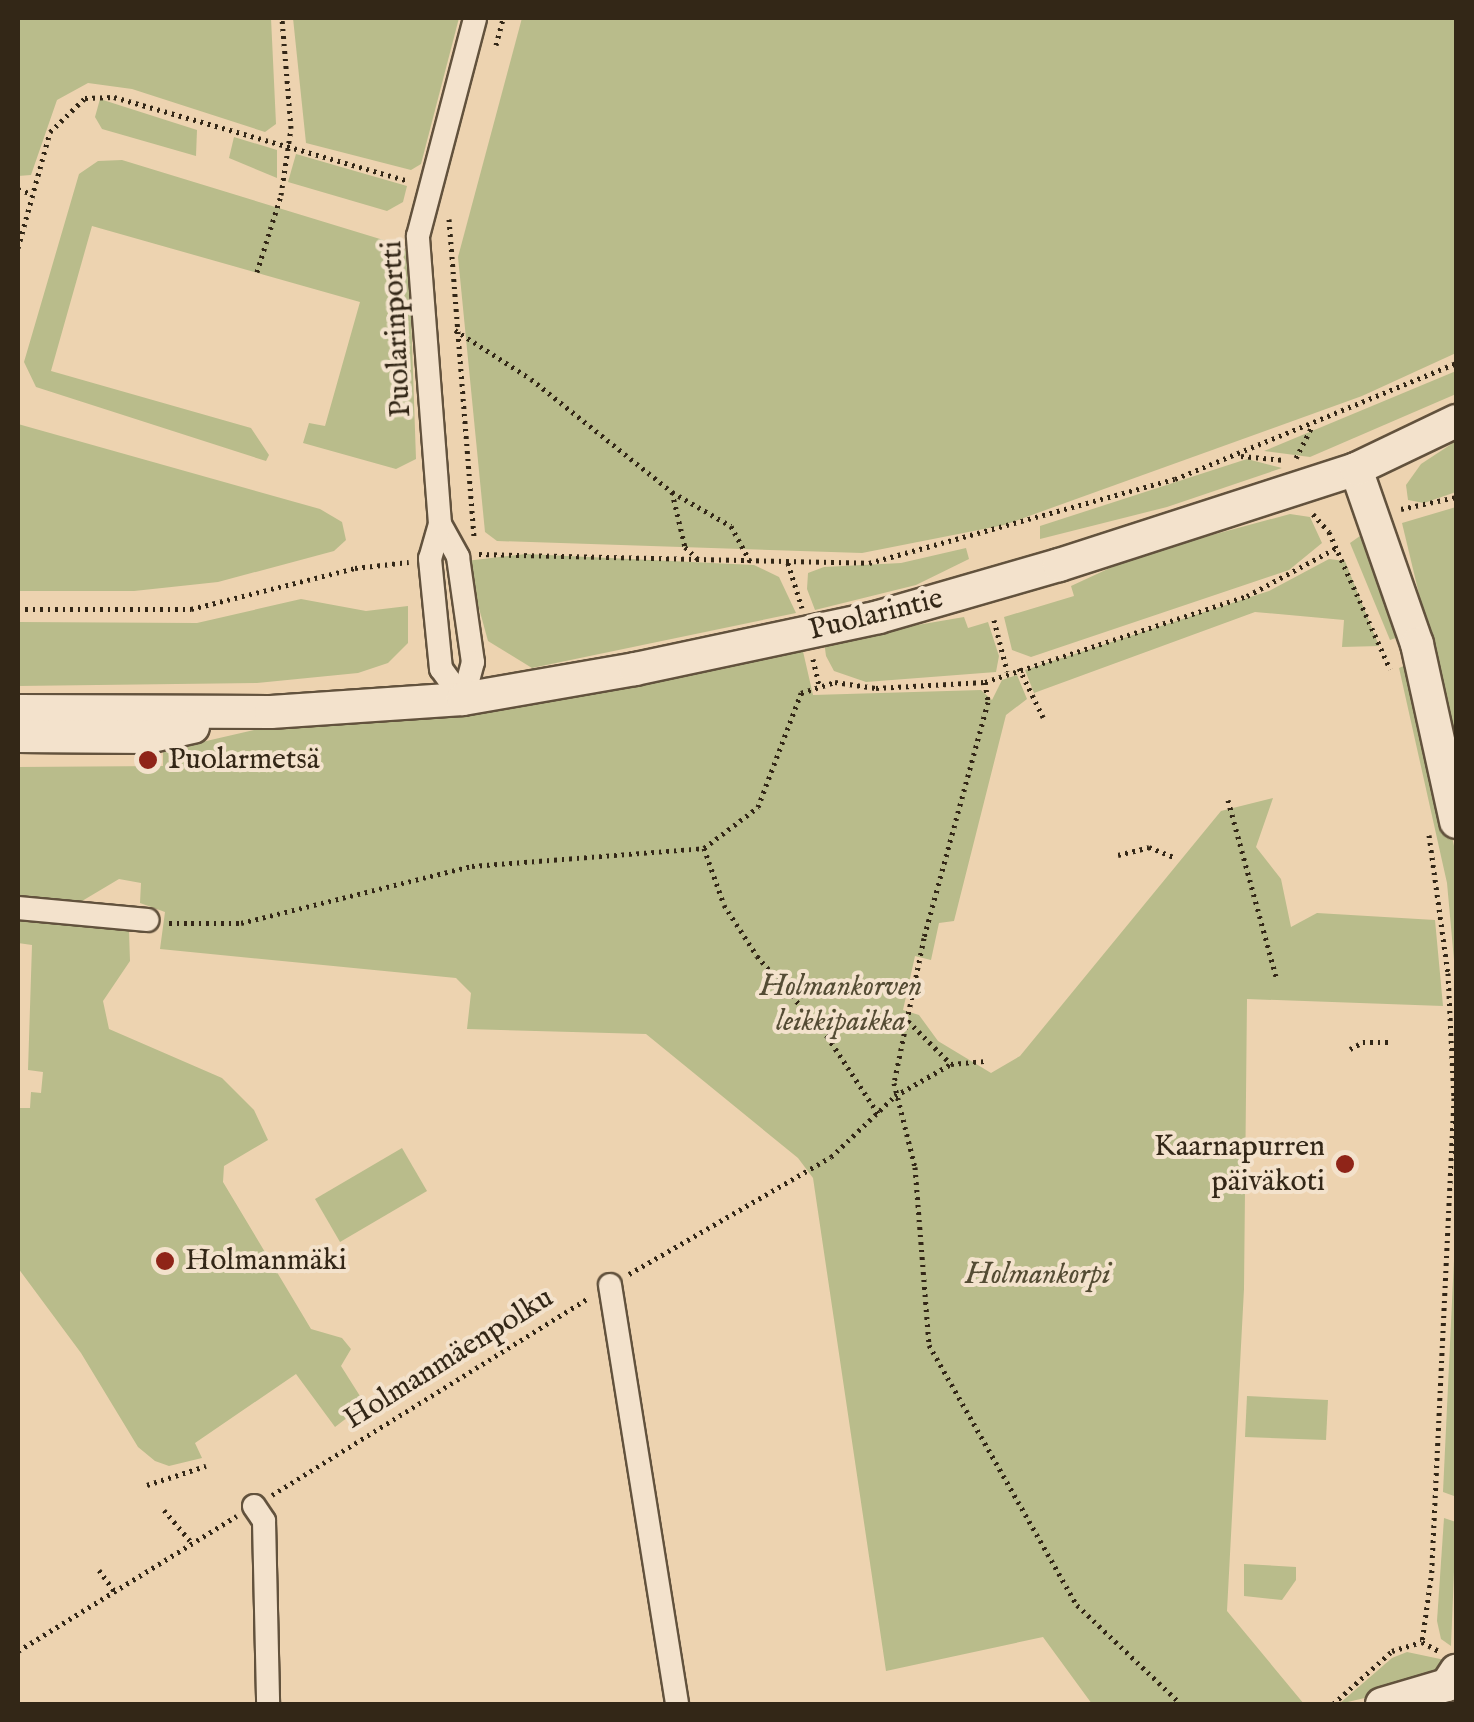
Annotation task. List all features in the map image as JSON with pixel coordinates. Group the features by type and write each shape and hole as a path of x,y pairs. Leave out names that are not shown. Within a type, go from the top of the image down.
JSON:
{"main road":[{"name":"Puolarintie","path":"18,711 272,712 462,699 878,617 1299,474 1356,469 1456,421"},
{"path":"1356,469 1418,644 1442,825"},
{"name":"Puolarintie","path":"18,736 147,736 272,712"},
{"path":"1382,1704 1447,1685 1456,1671"}],"street":[{"name":"Puolarinportti","path":"462,699 441,668 430,559 440,524 418,236 440,191 476,18"},
{"name":"Puolarinportti","path":"440,524 458,557 473,662 462,699"},
{"path":"18,908 147,920"},
{"path":"610,1285 677,1704"},
{"path":"254,1506 264,1521 268,1704"}],"path":[{"path":"257,272 289,148 282,18"},
{"path":"494,52 503,18"},
{"path":"18,248 50,132 86,98 114,97 440,191 476,554 751,564 868,563 965,542 1238,456 1456,364"},
{"path":"18,189 32,194"},
{"path":"455,330 531,379 672,492 731,526 751,564"},
{"path":"1312,428 1299,474 1336,548 1396,688"},
{"path":"1238,456 1299,474"},
{"path":"672,492 685,547 700,560"},
{"path":"1374,516 1456,497"},
{"path":"147,920 241,924 472,866 704,848 758,807 796,703 819,685 985,682 1247,596 1336,548"},
{"path":"18,609 190,608 355,568 430,559"},
{"path":"788,563 803,612"},
{"path":"994,620 1007,672"},
{"path":"810,646 819,685"},
{"path":"1019,668 1043,717"},
{"path":"985,682 988,702 908,1021 895,1096 916,1167 928,1345 1077,1606 1181,1704"},
{"path":"1228,800 1277,980"},
{"path":"1422,1642 1433,1554 1454,1098 1442,825"},
{"path":"1118,856 1137,846 1174,858"},
{"path":"704,848 724,905 756,956 827,1036 880,1115"},
{"path":"908,1021 950,1064"},
{"path":"1350,1049 1363,1042 1392,1042"},
{"path":"895,1096 950,1064 984,1061"},
{"name":"Holmanmäenpolku","path":"18,1649 610,1285 831,1157 880,1115 895,1096"},
{"path":"147,1485 206,1466"},
{"path":"164,1510 192,1543"},
{"path":"100,1570 111,1593"},
{"path":"1333,1704 1392,1651 1422,1642 1456,1661"}],"green space":[{"path":"18,18 271,18 276,124 265,132 132,89 88,83 57,100 31,175 18,176"},
{"path":"293,18 459,18 421,164 411,170 306,143"},
{"path":"522,18 1456,18 1456,353 1362,396 1004,525 862,553 497,541 485,532 458,257"},
{"path":"100,99 197,130 196,156 102,129 95,117"},
{"path":"234,137 277,150 277,178 229,158"},
{"path":"296,154 407,186 403,202 387,211 288,182"},
{"path":"122,160 403,246 409,256 416,459 396,469 303,443 309,423 325,426 360,302 92,226 51,371 251,428 269,455 266,461 36,387 24,362 79,174 98,161"},
{"path":"1456,371 1456,394 1310,457 1264,451"},
{"path":"18,424 320,509 342,522 346,540 334,551 218,582 134,591 18,591"},
{"path":"1456,441 1456,492 1424,503 1408,500 1406,485 1421,464"},
{"path":"1247,459 1282,468 1167,507 1040,539 1040,526"},
{"path":"1456,507 1456,749 1402,523"},
{"path":"1290,514 1310,517 1322,543 1289,570 1031,657 1012,650 1004,617 1074,596 1071,586 1138,555"},
{"path":"1360,536 1379,565 1404,635 1390,640 1350,543"},
{"path":"966,548 969,559 916,585 815,610 807,589 808,573 824,567 901,563"},
{"path":"526,554 754,565 779,577 796,613 532,668 488,641 466,561"},
{"path":"1329,559 1345,561 1379,646 1342,647 1344,620 1255,612 1034,693 1025,670 1269,591"},
{"path":"301,599 366,611 408,606 408,643 388,663 358,673 257,683 18,686 18,622 197,623"},
{"path":"964,617 968,628 988,622 999,656 996,672 866,682 834,671 826,656 824,641"},
{"name":"Holmankorpi","path":"802,647 813,695 981,690 992,700 1002,680 1017,675 1027,699 1006,715 954,921 939,923 931,960 915,956 903,1010 919,1015 938,1041 991,1073 1020,1056 1221,811 1273,798 1256,847 1281,879 1291,927 1317,913 1435,920 1443,1006 1247,999 1244,1289 1227,1611 1304,1704 1092,1704 1043,1637 886,1671 813,1178 798,1158 646,1034 467,1029 471,993 456,978 160,949 165,912 140,903 141,883 119,879 77,904 18,900 18,767 163,766 163,751 254,730 429,719"},
{"path":"1413,662 1456,855 1456,982 1447,883 1399,668"},
{"path":"18,921 129,931 130,961 103,1001 109,1029 222,1078 254,1110 268,1140 224,1166 223,1182 311,1329 342,1338 351,1349 341,1366 365,1404 335,1427 296,1374 195,1443 202,1458 169,1466 155,1461 138,1447 81,1353 18,1268 18,1108 30,1108 31,1092 41,1093 43,1072 28,1070 32,945 18,943"},
{"path":"402,1148 427,1191 340,1242 315,1199"},
{"path":"1456,1217 1456,1495 1454,1496 1443,1492"},
{"path":"1247,1396 1328,1400 1326,1440 1245,1437"},
{"path":"1444,1518 1456,1522 1451,1646 1441,1639 1437,1621"},
{"path":"1244,1564 1296,1567 1296,1580 1282,1600 1244,1596"},
{"path":"1407,1652 1445,1660 1425,1684 1339,1704 1392,1658"}],"place":[{"name":"Puolarmetsä","path":"148,760"},
{"name":"Kaarnapurren päiväkoti","path":"1345,1164"},
{"name":"Holmanmäki","path":"165,1261"}],"park label":[{"name":"Holmankorven leikkipaikka","path":"841,1004"}]}
